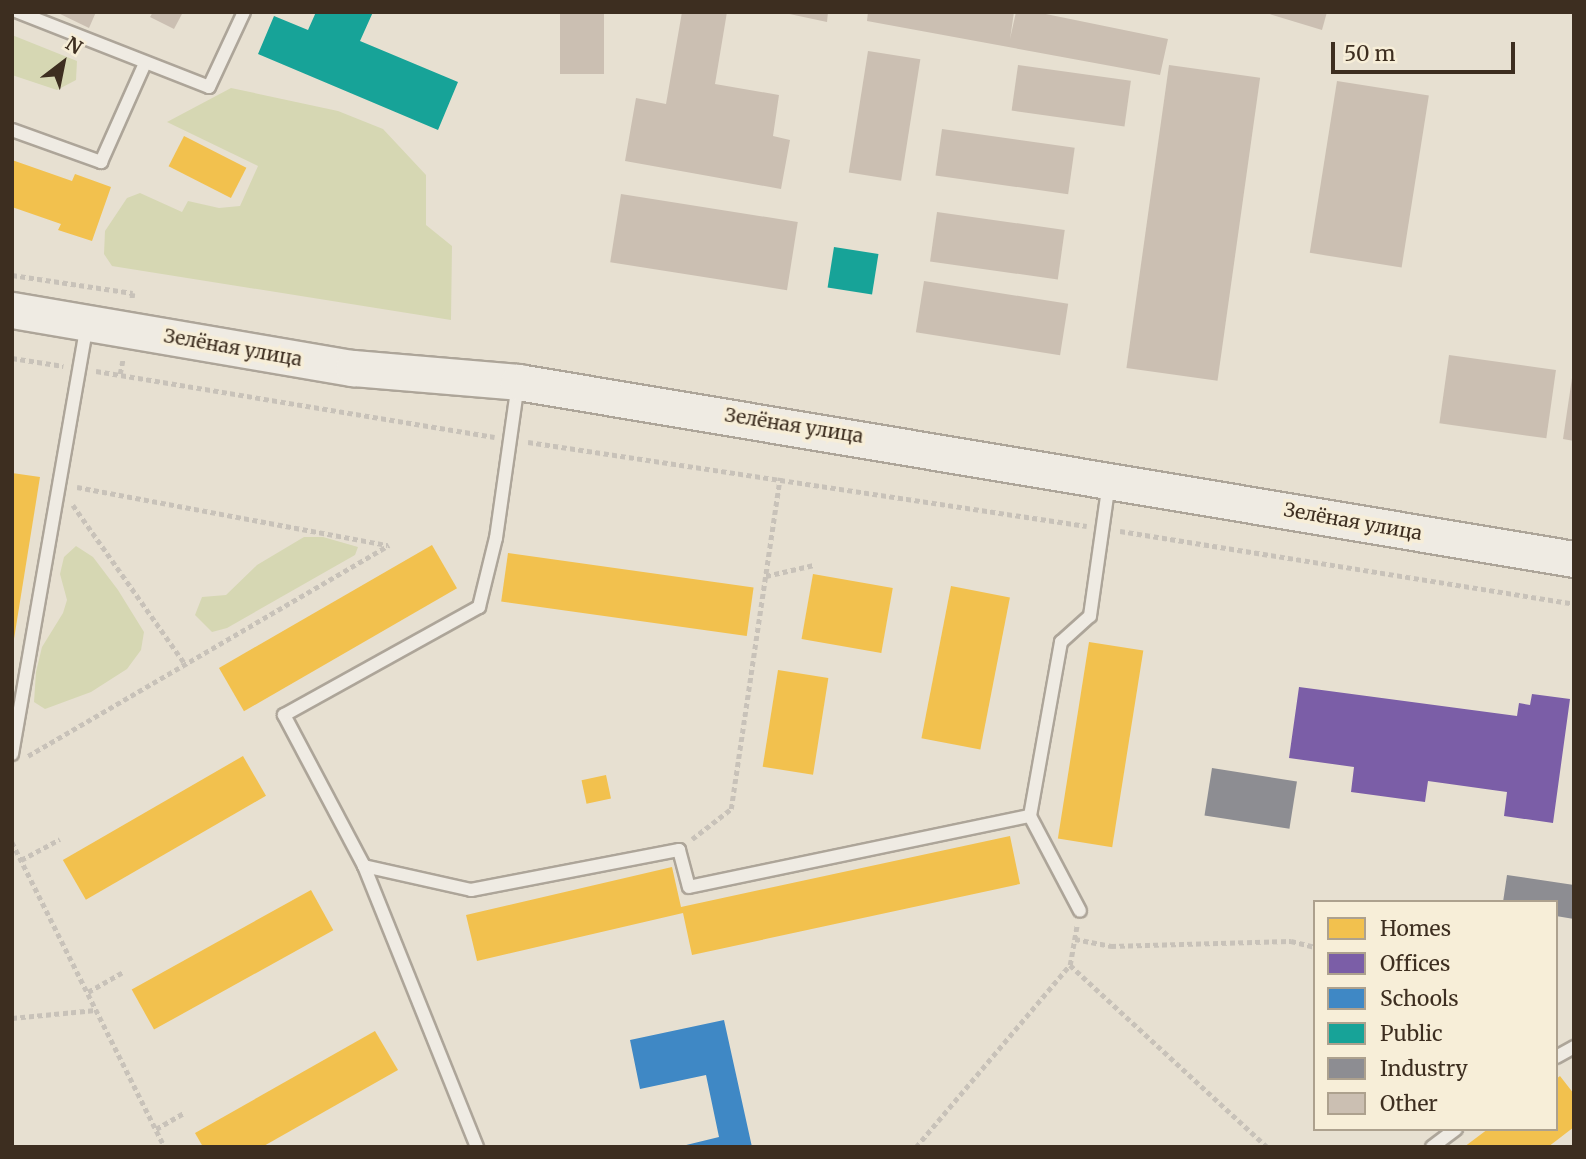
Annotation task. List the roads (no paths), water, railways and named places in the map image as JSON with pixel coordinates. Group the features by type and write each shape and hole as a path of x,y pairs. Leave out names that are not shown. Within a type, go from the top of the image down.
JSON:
{"main road":[{"name":"Зелёная улица","path":"12,310 352,368 519,382 1574,559"}],"lane":[{"path":"18,12 209,87 244,12"},
{"path":"12,130 101,162 145,63"},
{"path":"18,756 59,484 88,322"},
{"path":"477,1147 363,866 284,715 479,607 496,538 519,382"},
{"path":"1080,911 1030,816 1061,642 1090,616 1110,480"},
{"path":"363,866 471,890 679,849 689,887 1030,816"},
{"path":"1558,1056 1574,1047"},
{"path":"1432,1147 1453,1131"}]}
